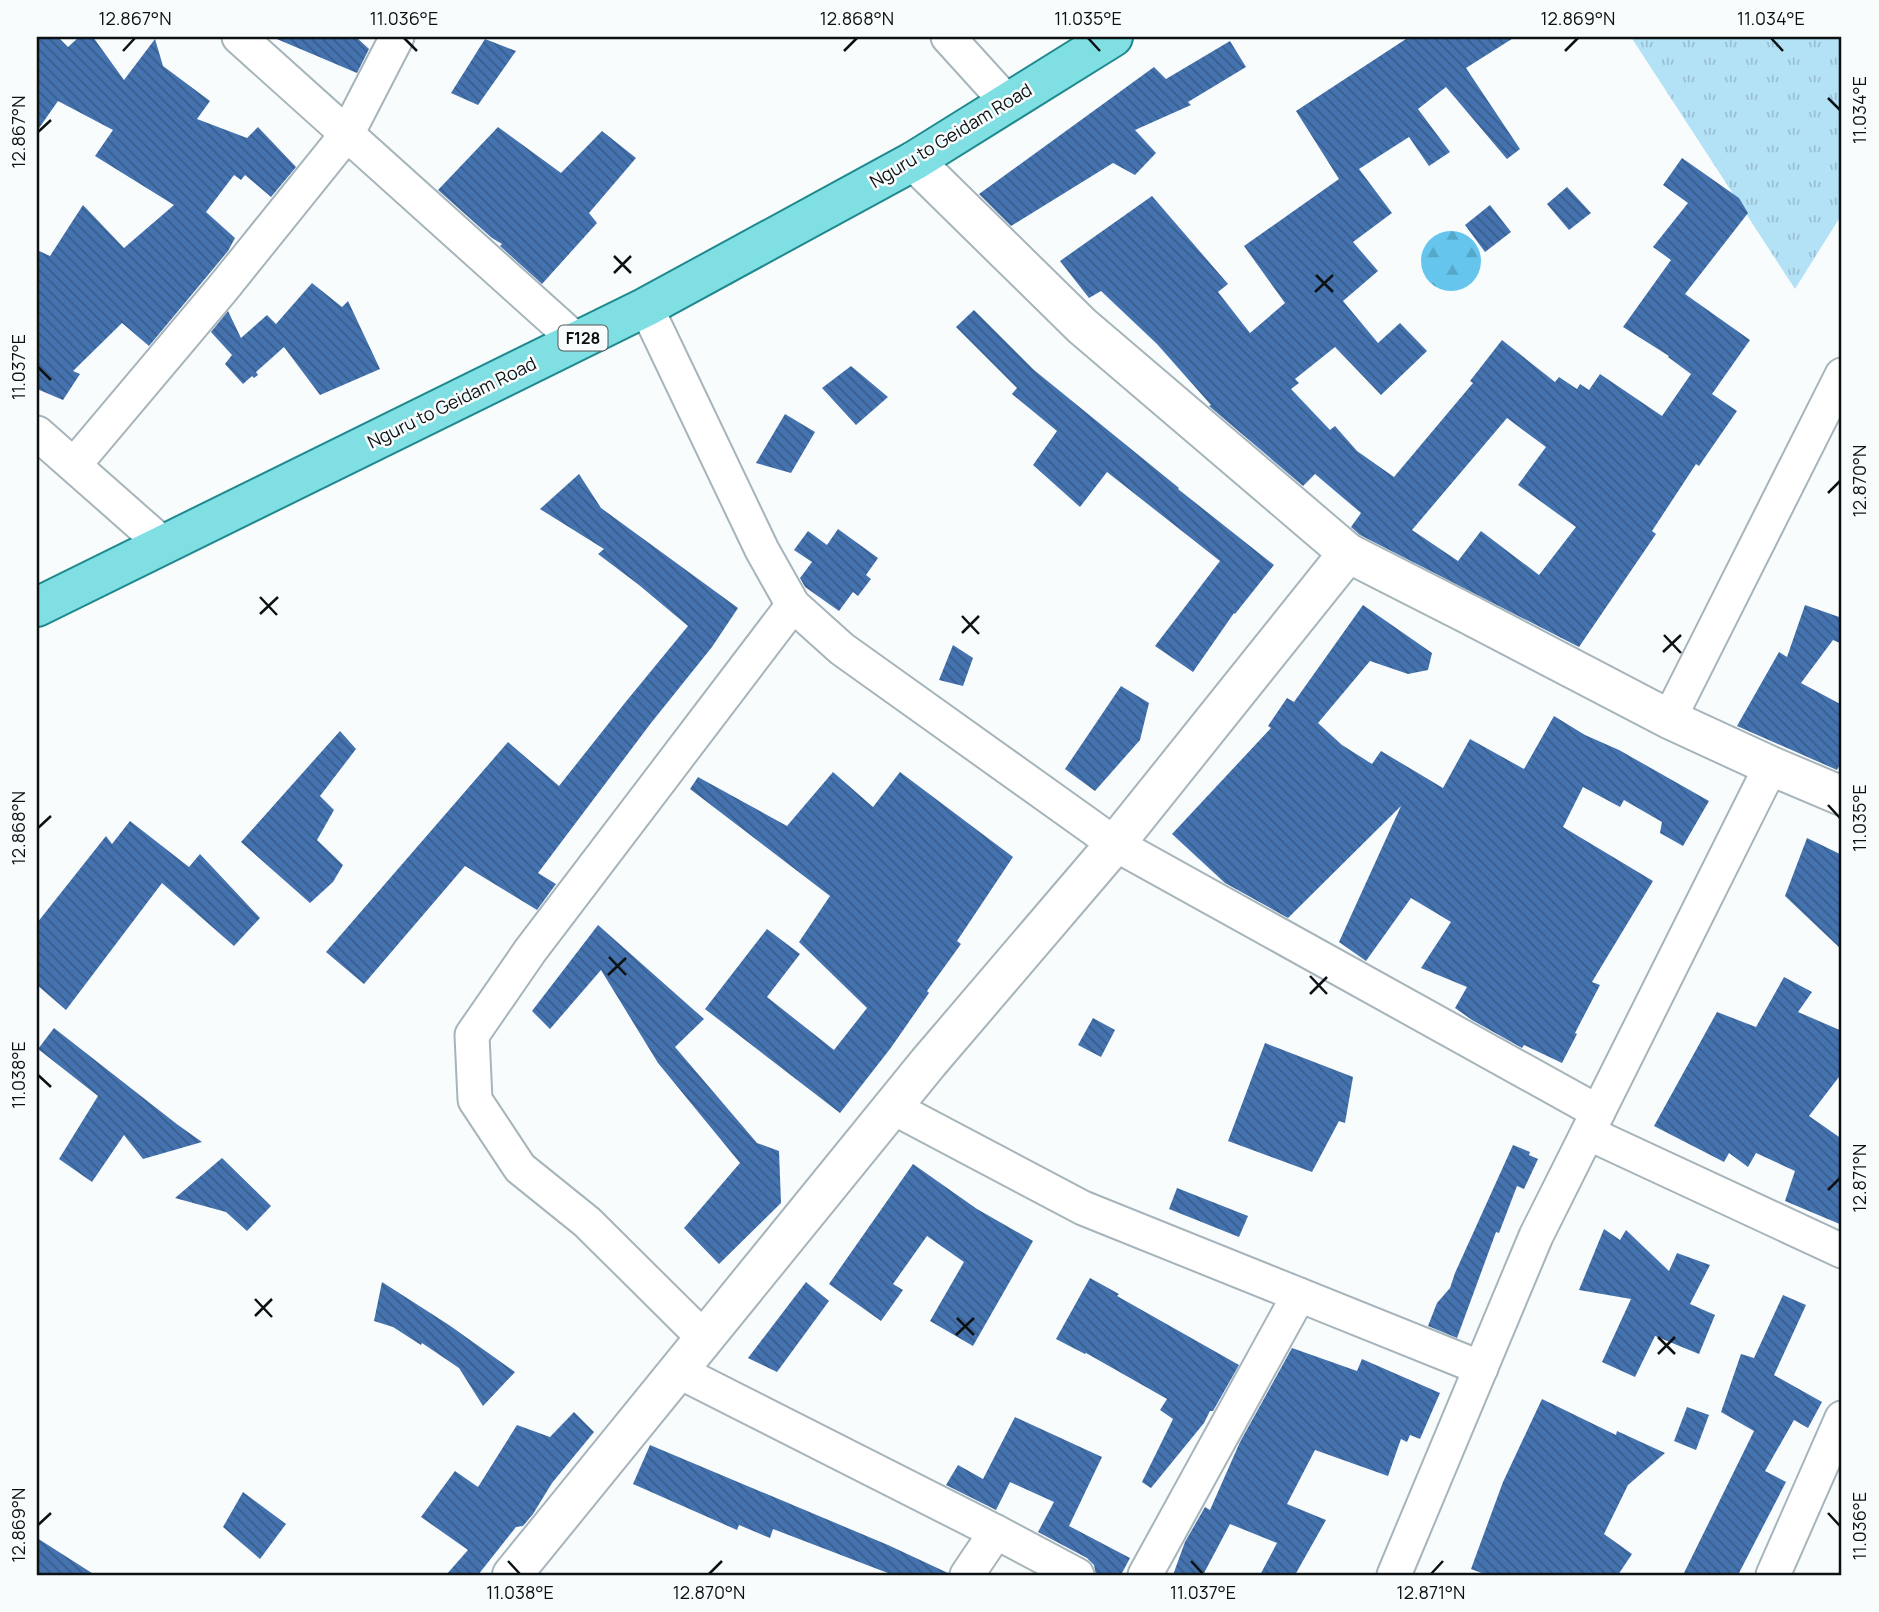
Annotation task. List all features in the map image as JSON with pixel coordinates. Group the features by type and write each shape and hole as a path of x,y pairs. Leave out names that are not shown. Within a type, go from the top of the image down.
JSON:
{"main road":[{"name":"Nguru to Geidam Road","path":"38,610 163,545 646,307 914,161 1113,37"}],"street":[{"path":"239,37 577,341"},
{"path":"74,465 223,288 347,134 397,37"},
{"path":"948,37 1007,103"},
{"path":"914,161 1083,326 1348,553 1669,719 1842,796"},
{"path":"646,307 762,550 793,605 842,649 1115,844 1593,1122 1842,1251"},
{"path":"1669,719 1842,375"},
{"path":"37,433 163,545"},
{"path":"512,1575 892,1107 1115,844 1348,553"},
{"path":"704,1338 587,1222 520,1168 475,1100 472,1035 530,951 793,605"},
{"path":"1394,1575 1536,1236 1771,766"},
{"path":"892,1107 1083,1208 1480,1368"},
{"path":"1145,1575 1299,1295"},
{"path":"678,1371 1077,1575"},
{"path":"1773,1575 1842,1418"},
{"path":"967,1575 996,1532"}],"green space":[{"path":"1631,37 1842,37 1842,214 1795,289"},
{"path":"1451,231 1472,240 1481,261 1472,282 1451,291 1430,282 1421,261 1430,240"}],"building":[{"path":"37,37 58,37 68,47 79,37 93,37 124,80 155,39 163,66 210,101 197,119 247,138 258,127 296,167 271,197 245,175 241,180 234,175 206,212 235,238 228,251 149,346 122,323 73,371 80,374 63,400 37,389 37,250 50,256 83,205 124,248 174,205 95,156 113,130 58,101 37,131"},
{"path":"272,37 356,37 369,49 357,73"},
{"path":"1409,37 1515,37 1466,68 1520,149 1507,159 1446,87 1418,109 1450,152 1429,166 1409,137 1359,169 1392,213 1353,242 1378,271 1343,301 1378,343 1400,323 1427,351 1381,395 1335,347 1295,379 1299,383 1291,389 1330,430 1335,426 1357,451 1394,477 1473,383 1470,381 1502,340 1555,382 1559,377 1577,389 1580,384 1589,390 1600,374 1662,416 1691,374 1669,356 1623,327 1671,260 1653,247 1688,203 1663,185 1682,158 1739,198 1748,213 1685,294 1750,340 1712,394 1737,411 1699,466 1696,464 1652,531 1656,534 1579,647 1360,535 1351,527 1361,513 1315,474 1303,486 1209,406 1211,405 1157,344 1101,291 1089,298 1060,261 1152,196 1228,284 1218,292 1250,333 1285,303 1244,246 1339,179 1296,111","holes":["1507,418 1546,447 1518,485 1576,527 1539,575 1481,531 1458,561 1412,530"]},
{"path":"485,39 516,51 478,105 451,93"},
{"path":"1230,41 1246,67 1188,102 1191,105 1135,130 1156,153 1135,175 1113,163 1011,226 979,194 1154,67 1166,79"},
{"path":"498,127 561,173 602,131 636,158 589,213 597,223 542,284 500,246 502,244 438,190"},
{"path":"1567,187 1591,213 1569,230 1547,204"},
{"path":"1490,205 1511,232 1485,252 1465,225"},
{"path":"312,283 342,307 348,301 380,369 320,395 284,347 256,372 258,375 254,378 252,376 243,384 225,364 232,355 211,332 228,311 241,338 267,315 276,324"},
{"path":"974,310 1034,370 1274,565 1234,613 1193,672 1155,646 1220,561 1107,472 1080,507 1033,465 1057,431 1012,394 1017,388 956,327"},
{"path":"851,366 888,397 856,425 822,388"},
{"path":"785,414 815,432 791,473 756,463"},
{"path":"579,474 601,508 738,608 712,647 538,873 556,884 537,910 465,866 364,984 326,952 508,742 559,786 688,626 598,554 604,549 540,509"},
{"path":"838,529 878,558 866,575 871,579 858,596 853,592 839,611 805,587 800,578 812,562 794,550 808,531 827,545"},
{"path":"1363,605 1432,653 1428,670 1408,674 1370,661 1318,723 1342,745 1372,764 1381,751 1443,788 1470,739 1524,769 1554,716 1709,801 1683,846 1660,833 1662,822 1624,800 1620,807 1583,787 1563,827 1653,881 1592,982 1600,985 1562,1063 1524,1045 1522,1048 1455,1008 1467,987 1421,968 1451,922 1411,898 1366,961 1339,942 1401,806 1288,918 1225,883 1172,834 1271,728 1268,726 1287,698 1294,702"},
{"path":"1805,605 1842,618 1842,644 1833,640 1801,683 1842,705 1842,761 1837,770 1737,726 1779,652 1787,657"},
{"path":"953,645 973,658 963,686 939,680"},
{"path":"1121,686 1149,703 1140,740 1095,791 1065,769"},
{"path":"340,731 356,749 320,796 334,810 317,840 343,865 333,882 310,903 241,842"},
{"path":"833,772 873,807 900,772 1013,857 957,941 961,944 927,991 929,993 840,1113 705,1009 767,929 800,954 767,997 834,1050 867,1008 799,942 830,896 690,789 698,777 787,826"},
{"path":"130,821 189,867 200,854 260,918 234,946 162,883 66,1010 37,985 37,923 106,836 112,844"},
{"path":"1807,838 1842,855 1842,950 1785,896"},
{"path":"598,925 704,1019 675,1047 757,1143 779,1151 781,1203 719,1264 684,1228 740,1163 658,1063 601,970 550,1029 532,1011"},
{"path":"1784,977 1812,992 1798,1012 1842,1031 1842,1073 1809,1116 1842,1139 1842,1225 1785,1201 1795,1171 1756,1153 1748,1167 1729,1153 1724,1162 1654,1126 1717,1012 1756,1027"},
{"path":"1093,1018 1115,1030 1101,1057 1078,1045"},
{"path":"54,1028 202,1142 143,1159 124,1135 92,1182 59,1159 98,1096 38,1049"},
{"path":"1265,1043 1353,1077 1345,1123 1339,1121 1312,1172 1228,1141"},
{"path":"1513,1145 1530,1152 1529,1155 1538,1159 1524,1189 1517,1186 1499,1233 1496,1232 1457,1338 1428,1326 1437,1303 1450,1288"},
{"path":"222,1158 271,1206 247,1231 226,1212 175,1198"},
{"path":"913,1164 977,1209 1033,1241 973,1346 930,1321 964,1262 927,1236 893,1284 903,1290 881,1321 829,1284"},
{"path":"1177,1188 1248,1216 1239,1237 1169,1209"},
{"path":"1604,1229 1620,1240 1626,1230 1669,1271 1677,1253 1710,1265 1690,1304 1715,1315 1699,1354 1655,1336 1635,1377 1602,1362 1631,1299 1579,1290"},
{"path":"1090,1278 1239,1365 1213,1411 1210,1411 1204,1423 1151,1488 1142,1482 1173,1419 1160,1410 1167,1399 1056,1339"},
{"path":"382,1282 515,1372 483,1406 459,1368 422,1343 421,1345 393,1327 374,1321"},
{"path":"806,1282 829,1301 777,1372 748,1358"},
{"path":"1783,1295 1806,1305 1774,1375 1822,1402 1808,1428 1794,1420 1765,1471 1786,1482 1738,1575 1683,1575 1754,1431 1721,1412 1741,1354 1754,1358"},
{"path":"1292,1348 1357,1371 1362,1359 1440,1393 1420,1439 1410,1435 1407,1442 1401,1439 1388,1476 1315,1450 1287,1504 1326,1520 1295,1575 1260,1575 1277,1543 1230,1524 1203,1575 1173,1575 1185,1542 1205,1507 1210,1510 1240,1442"},
{"path":"1542,1399 1616,1435 1617,1431 1665,1453 1628,1485 1604,1534 1632,1554 1618,1575 1487,1575 1471,1569 1503,1482"},
{"path":"1687,1407 1709,1415 1696,1450 1674,1441"},
{"path":"574,1412 594,1432 552,1483 533,1514 523,1526 516,1527 478,1575 446,1575 468,1550 421,1517 455,1471 478,1487 517,1425 550,1437"},
{"path":"1015,1417 1102,1457 1069,1526 1130,1558 1121,1575 1096,1575 1094,1565 1087,1558 1038,1532 1054,1502 1010,1482 996,1510 946,1485 958,1465 983,1479"},
{"path":"650,1445 888,1545 948,1575 893,1575 773,1529 770,1538 739,1525 737,1530 633,1484"},
{"path":"243,1492 286,1524 260,1559 223,1527"},
{"path":"37,1538 95,1575 37,1575"}]}
